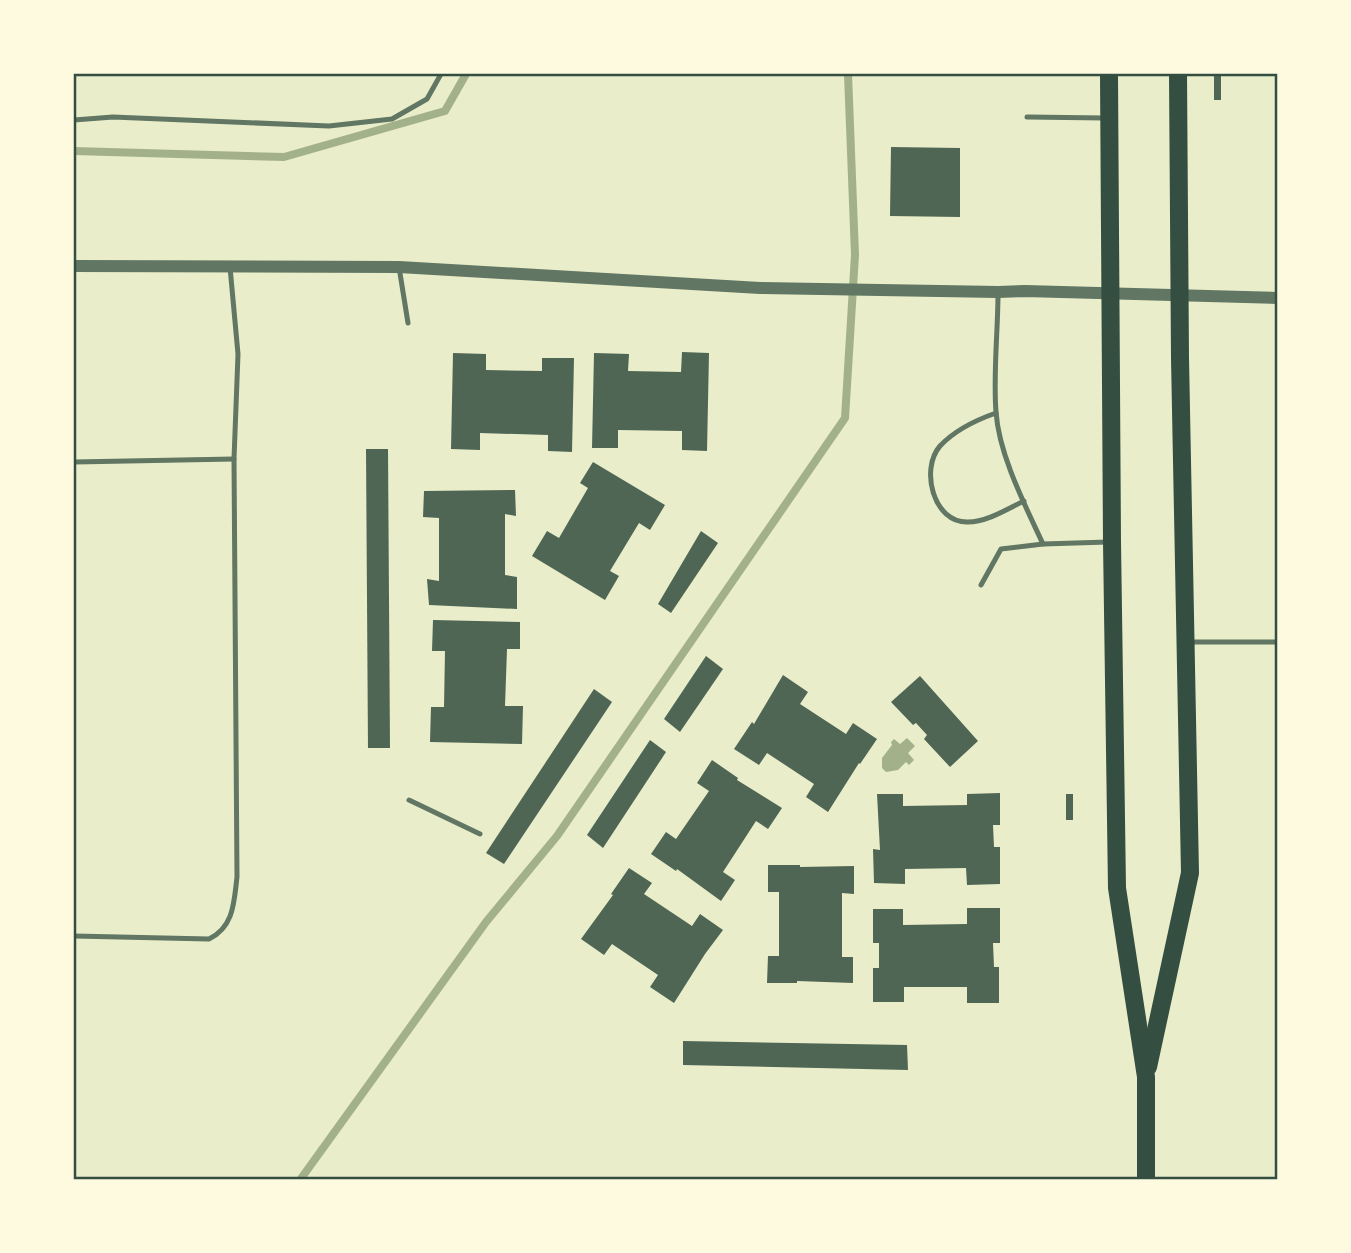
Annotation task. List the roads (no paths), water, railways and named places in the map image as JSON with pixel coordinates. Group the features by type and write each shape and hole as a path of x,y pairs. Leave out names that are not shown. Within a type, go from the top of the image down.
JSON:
{"main road":[{"path":"1109,74 1117,888 1146,1077 1146,1180"},
{"path":"1146,1077 1190,873 1178,74"}],"street":[{"path":"74,266 399,267 761,288 1025,291 1278,298"}],"lane":[{"path":"74,120 113,117 329,126 392,119 427,99 441,74"},
{"path":"1027,117 1109,118"},
{"path":"74,936 209,939 220,934 229,922 237,877 234,459 238,354 230,267"},
{"path":"399,267 408,323"},
{"path":"998,292 996,413 1004,448 1043,544"},
{"path":"996,413 971,422 939,447 930,470 936,503 950,517 967,523 985,519 1024,501"},
{"path":"74,462 234,459"},
{"path":"981,584 1002,550 1043,544 1112,542"},
{"path":"1186,642 1278,642"},
{"path":"409,800 480,834"}],"waterway":[{"path":"74,151 284,157 445,111 466,74"},
{"path":"300,1180 486,922 557,836 845,418 855,255 848,74"}]}
